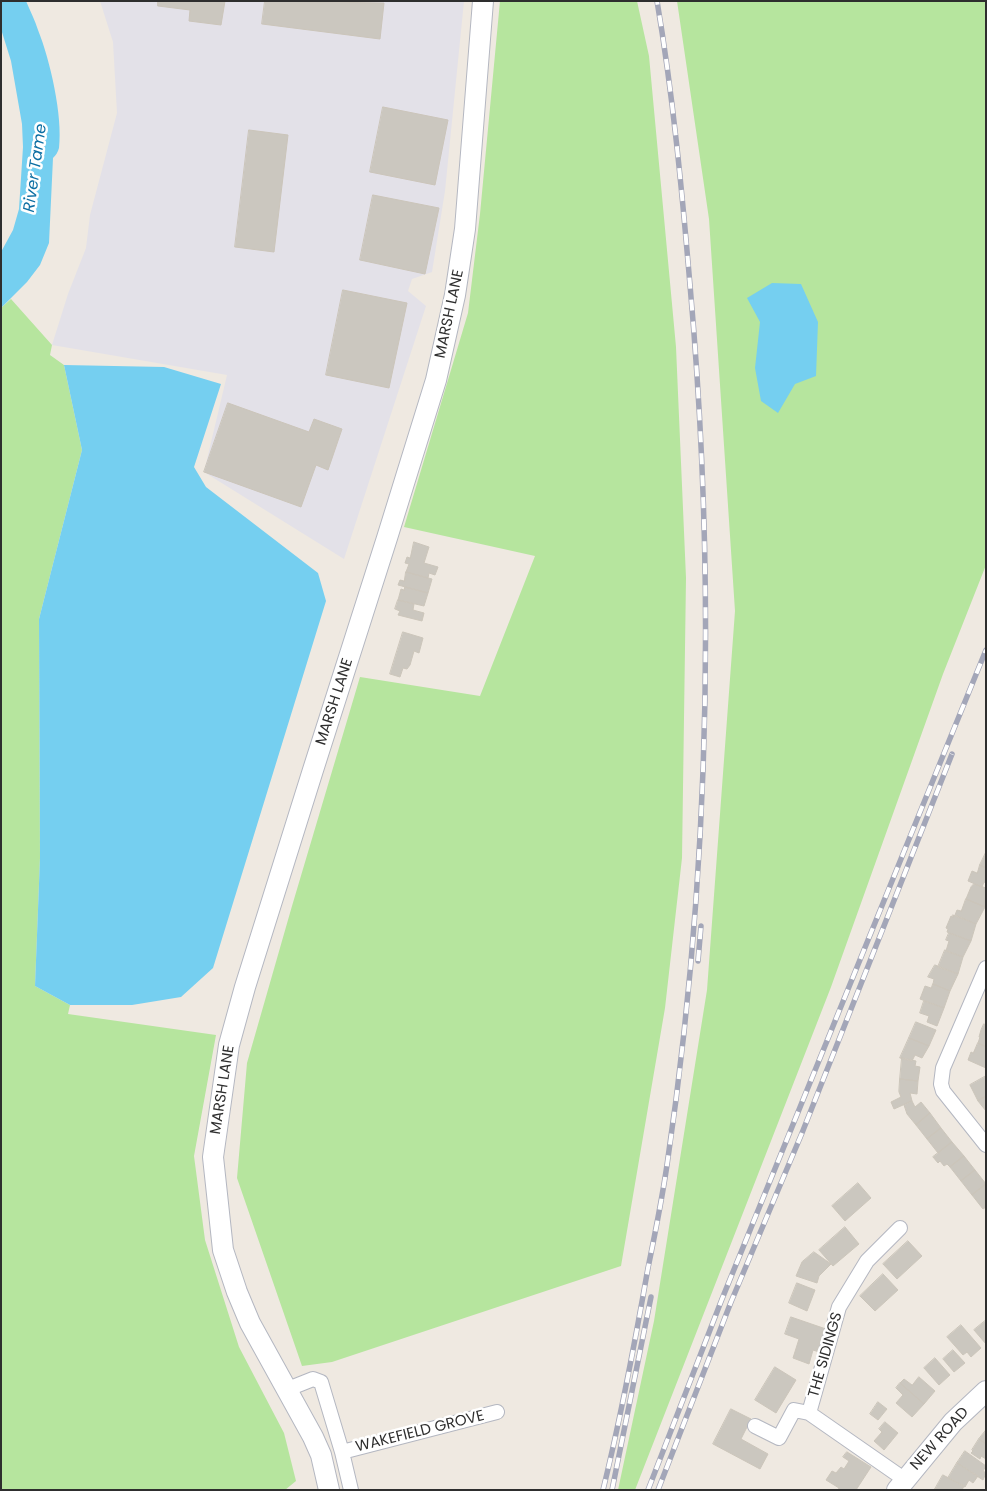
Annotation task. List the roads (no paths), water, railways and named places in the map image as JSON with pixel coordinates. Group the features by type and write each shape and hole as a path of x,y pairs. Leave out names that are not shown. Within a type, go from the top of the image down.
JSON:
{"main road":[{"name":"MARSH LANE","path":"328,1489 321,1455 313,1437 250,1323 237,1292 223,1250 213,1157 229,1045 310,779 388,538 438,370 455,295 465,229 483,1"},
{"name":"NEW ROAD","path":"900,1484 952,1422 986,1391"}],"street":[{"path":"986,968 943,1068 941,1084 946,1097 986,1145"},
{"name":"THE SIDINGS","path":"809,1412 839,1307 867,1261 900,1228"},
{"path":"288,1389 313,1379 321,1382 351,1490"},
{"name":"THE SIDINGS","path":"755,1426 778,1438 794,1410 809,1412 900,1484"},
{"name":"WAKEFIELD GROVE","path":"342,1452 497,1412"}],"water":[{"name":"River Tame","path":"1,1 26,1 34,19 43,42 51,72 60,135 59,149 53,158 49,243 40,265 27,282 1,308 1,252 13,230 19,209 23,147 22,124 11,61 1,29"},
{"path":"772,283 801,284 818,322 816,376 795,384 778,413 761,401 755,368 760,322 747,298"},
{"path":"64,365 164,367 221,384 194,467 206,487 318,573 326,601 213,968 181,997 132,1005 70,1005 35,986 40,858 39,619 82,450"}],"railway":[{"path":"603,1490 616,1435 667,1165 692,946 700,835 704,725 705,615 698,395 680,179 668,72 657,1"},
{"path":"648,1490 722,1299 986,650"},
{"path":"658,1490 731,1302 802,1133 952,754"},
{"path":"698,961 701,926"},
{"path":"612,1490 651,1297"}]}
